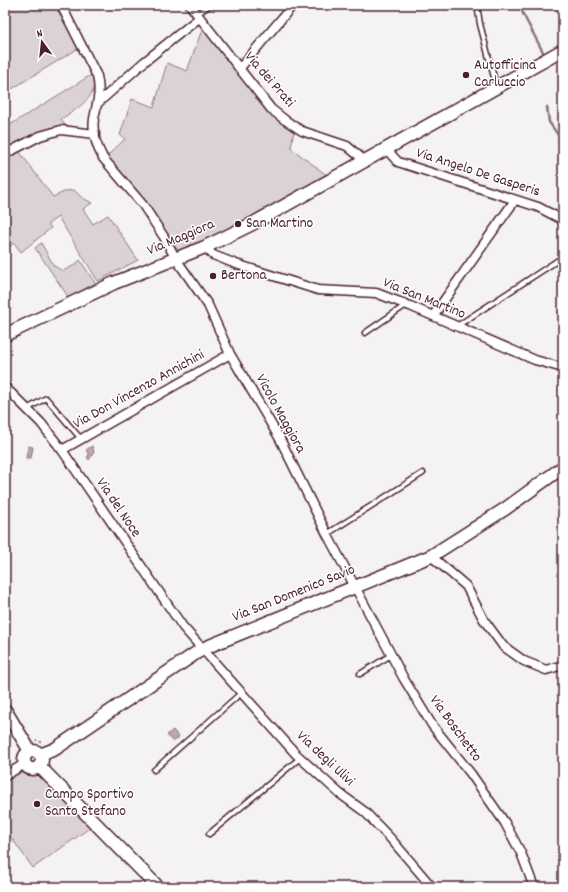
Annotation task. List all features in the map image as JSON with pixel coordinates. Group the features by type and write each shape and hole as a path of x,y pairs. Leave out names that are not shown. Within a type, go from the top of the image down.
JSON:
{"street":[{"name":"Vicolo Maggiora","path":"61,5 97,76 99,86 98,104 94,120 95,134 99,150 103,158 143,205 164,237 176,259 208,305 230,354 280,439 355,586"},
{"name":"Via dei Prati","path":"190,5 271,109 302,131 347,146 365,161"},
{"path":"240,68 293,5"},
{"path":"98,104 198,16"},
{"name":"Via Maggiora","path":"5,335 114,283 205,247 252,224 387,150 563,50"},
{"path":"5,154 40,136 61,130 95,134"},
{"name":"Via Angelo De Gasperis","path":"387,150 398,162 538,207 563,220"},
{"path":"433,316 515,200"},
{"name":"Via San Martino","path":"205,247 213,255 236,264 318,290 376,293 535,360 563,368"},
{"name":"Via Don Vincenzo Annichini","path":"62,450 230,354"},
{"name":"Via del Noce","path":"5,388 41,423 62,450 183,627 202,649"},
{"name":"Via San Domenico Savio","path":"37,758 55,748 202,649 431,556 506,509 563,467"},
{"path":"431,556 466,586 484,620 503,646 524,661 546,670 563,665"},
{"name":"Via Boschetto","path":"355,586 404,679 432,725 471,774 505,823 521,854 534,887"},
{"name":"Via degli Ulivi","path":"202,649 300,758 339,793 365,812 391,838 432,887"},
{"path":"5,710 37,758 158,887"},
{"path":"5,776 24,764 25,755 37,758"}],"lane":[{"path":"198,16 210,5"},
{"path":"477,5 480,24 496,88"},
{"path":"456,326 563,257"},
{"path":"365,333 406,305"},
{"path":"27,409 46,398 81,439"},
{"path":"328,534 423,472"},
{"path":"360,674 391,655"},
{"path":"154,770 241,694"},
{"path":"209,834 300,758"}],"shaded area":[{"path":"5,5 55,5 79,48 5,93"},
{"path":"204,24 294,130 291,148 328,176 301,193 181,253 172,249 169,236 132,185 107,156 125,139 120,135 132,99 154,107 167,63 187,71"},
{"path":"91,75 94,83 93,90 82,105 61,119 66,127 40,134 5,148 5,128"},
{"path":"19,151 53,197 66,191 74,190 81,197 92,203 83,209 93,224 108,215 138,260 98,281 58,217 48,224 51,228 21,252 14,243 5,249 5,156"},
{"path":"41,243 54,266 63,271 75,265 80,260 95,283 69,298 35,248"},
{"path":"28,446 33,447 31,458 26,458"},
{"path":"92,446 94,452 89,460 87,457 89,455 86,450"},
{"path":"173,730 179,737 173,742 167,735"},
{"name":"Campo Sportivo Santo Stefano","path":"20,773 40,776 91,827 33,868 5,829 5,780"}],"waterway":[{"path":"521,5 523,14 543,52"},
{"path":"547,107 549,122 563,142"}],"place":[{"name":"Autofficina Carluccio","path":"466,75"},
{"name":"San Martino","path":"238,224"},
{"name":"Bertona","path":"213,276"},
{"name":"Campo Sportivo Santo Stefano","path":"37,804"}]}
